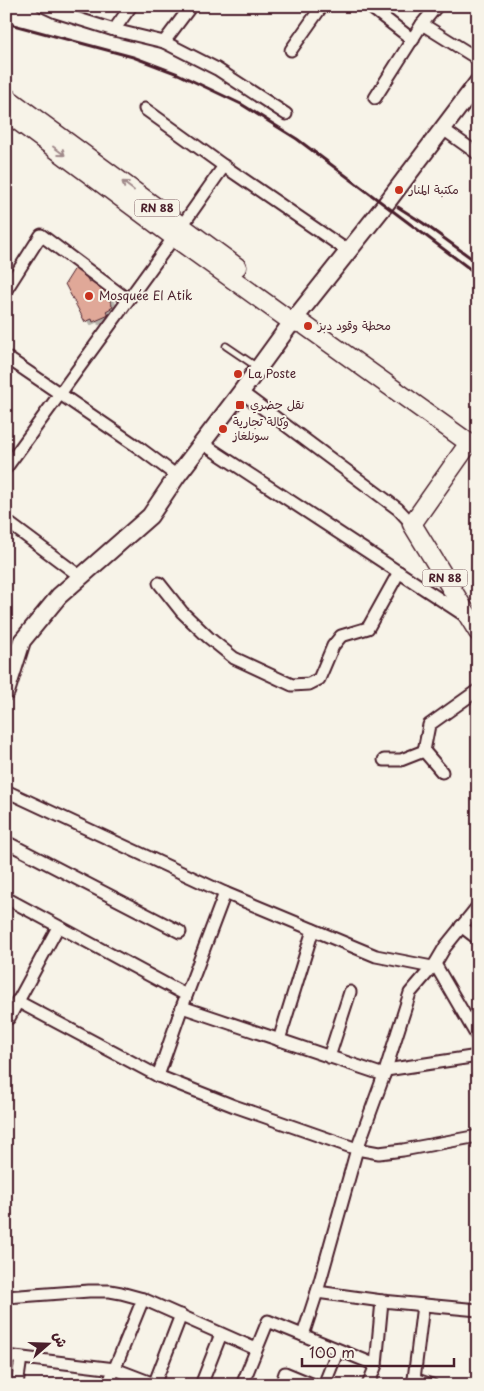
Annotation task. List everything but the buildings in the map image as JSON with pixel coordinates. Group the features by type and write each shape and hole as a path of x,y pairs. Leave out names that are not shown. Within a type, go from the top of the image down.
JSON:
{"main road":[{"name":"RN 88","path":"6,97 95,170 297,320 474,444 416,520 475,620"},
{"name":"RN 88","path":"6,112 95,170"}],"street":[{"path":"43,6 56,12 114,30 164,42 217,69 286,114"},
{"path":"114,30 131,6"},
{"path":"164,42 191,6"},
{"path":"291,50 322,6"},
{"path":"369,6 413,40"},
{"path":"375,98 422,24 437,6"},
{"path":"422,24 478,59"},
{"path":"6,692 22,640 59,596 150,516 177,476 258,368 297,320 478,82"},
{"path":"146,109 224,166 348,251"},
{"path":"443,129 478,154"},
{"path":"6,468 224,166"},
{"path":"6,290 11,273 41,235 128,300"},
{"path":"6,357 138,447 177,476"},
{"path":"241,392 398,509 416,520"},
{"path":"202,443 475,620"},
{"path":"6,521 81,576"},
{"path":"159,583 182,612 234,658 292,685 310,684 319,679 333,646 341,636 368,628 399,572"},
{"path":"424,752 429,725 478,690"},
{"path":"384,760 400,760 424,752"},
{"path":"424,752 442,772"},
{"path":"6,792 225,893 376,956 433,966 478,1038"},
{"path":"6,842 180,932"},
{"path":"158,1076 225,893"},
{"path":"6,898 186,996"},
{"path":"303,1335 357,1149 385,1072 410,993 478,906"},
{"path":"461,926 478,939"},
{"path":"6,1016 8,1018 58,927"},
{"path":"279,1040 313,930"},
{"path":"329,1057 350,992"},
{"path":"17,1001 158,1076 234,1106 357,1149 379,1153 478,1136"},
{"path":"182,1007 329,1057 385,1072 478,1056"},
{"path":"6,1298 100,1291 121,1293 143,1299 256,1349"},
{"path":"317,1292 382,1301 478,1310"},
{"path":"108,1385 143,1299"},
{"path":"368,1385 376,1365 382,1301"},
{"path":"423,1305 413,1382 432,1385"},
{"path":"6,1356 114,1369 154,1384 181,1316"},
{"path":"242,1385 268,1321 376,1365"},
{"path":"201,1385 221,1334"},
{"path":"324,1385 338,1350"},
{"path":"17,1385 21,1358"},
{"path":"281,1385 286,1373 314,1385"}],"lane":[{"path":"226,346 258,368"}],"railway":[{"path":"6,23 133,57 178,74 241,104 297,139 478,275"},
{"path":"398,207 478,263"}],"place":[{"name":"مكتبة المنار","path":"399,190"},
{"name":"Mosquée El Atik","path":"89,296"},
{"name":"محطة وقود دبز","path":"308,326"},
{"name":"La Poste","path":"238,374"},
{"name":"نقل حضري","path":"240,405"},
{"name":"وكالة تجارية سونلغاز","path":"223,429"}]}
